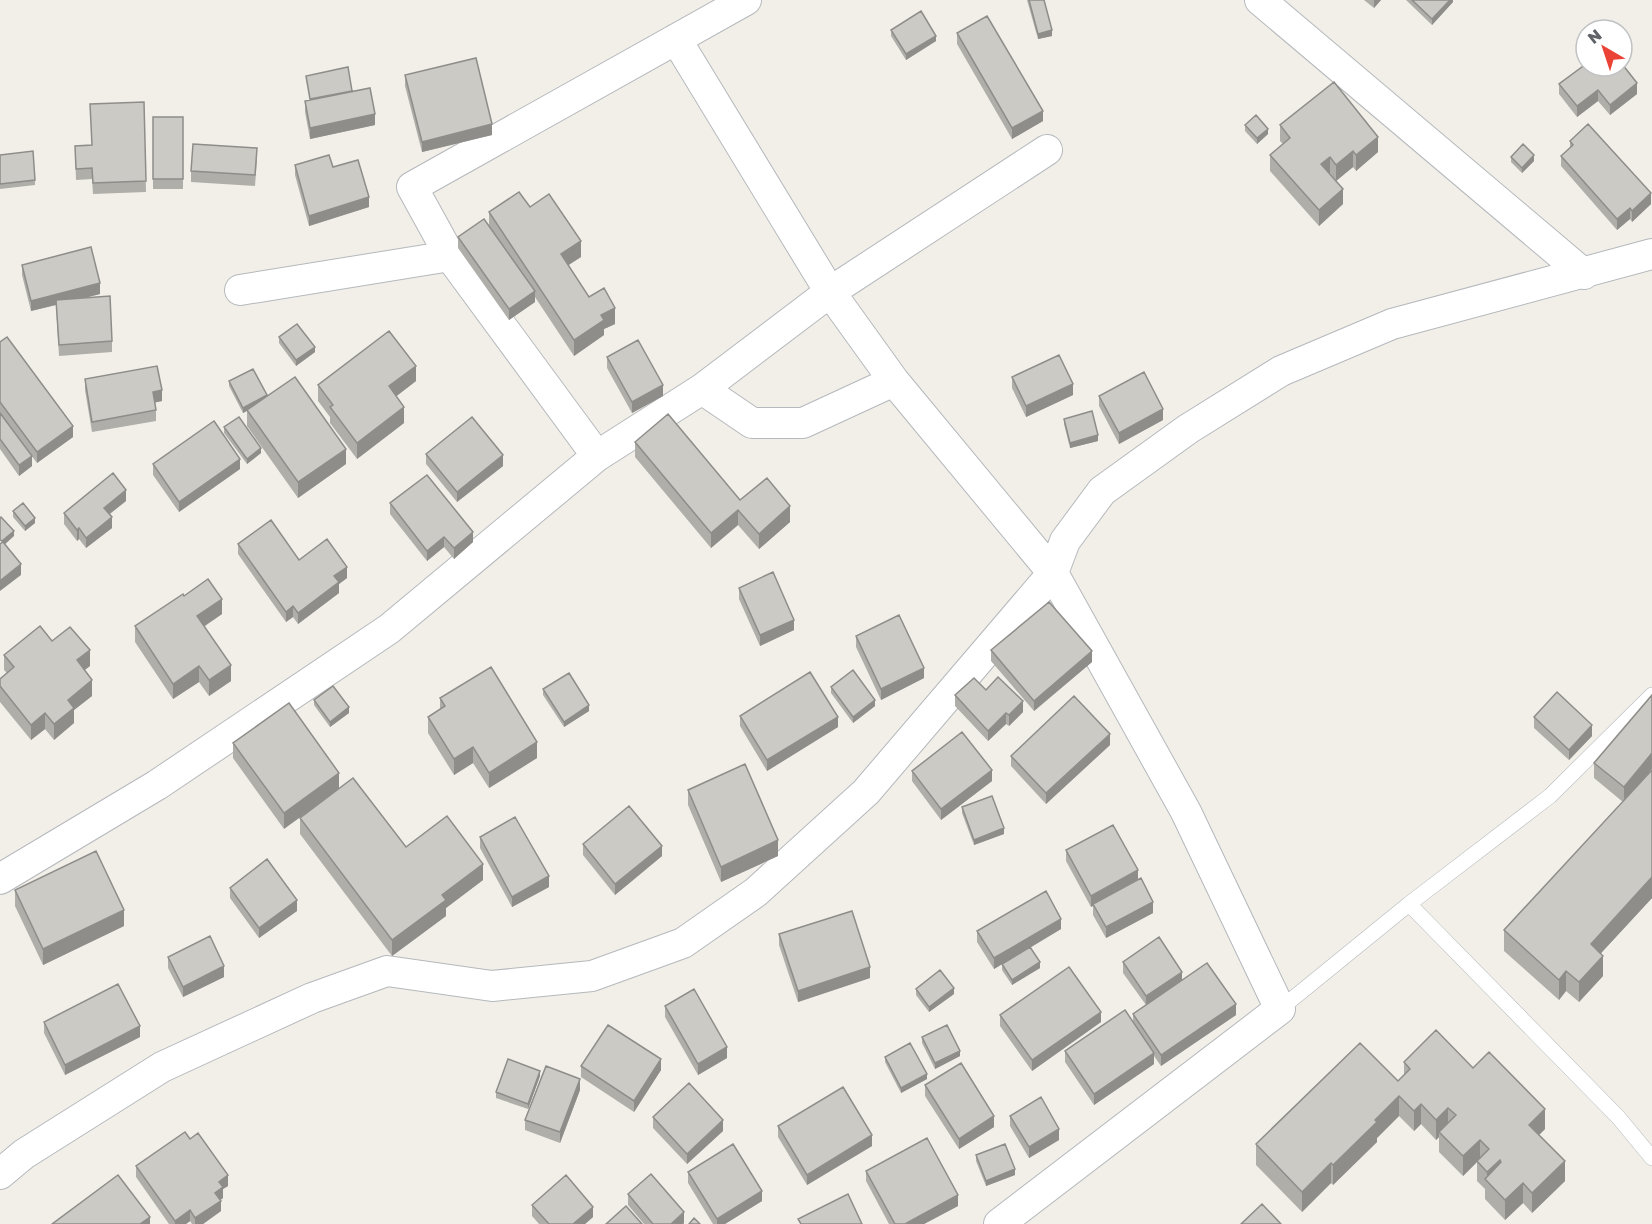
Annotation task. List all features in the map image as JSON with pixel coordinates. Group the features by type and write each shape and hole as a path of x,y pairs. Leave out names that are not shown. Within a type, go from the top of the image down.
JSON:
{"street":[{"path":"597,456 450,256 412,187 746,0"},
{"path":"1260,0 1584,274"},
{"path":"676,39 830,292 894,381 1053,573 1186,812 1280,1009 999,1224"},
{"path":"0,879 157,785 389,629 597,456 702,389 830,292 1047,150"},
{"path":"0,1174 24,1154 162,1067 312,998 387,971 492,986 592,976 683,943 756,892 866,792 1053,573 1065,541 1102,491 1188,429 1281,371 1392,324 1652,254"},
{"path":"240,290 450,256"},
{"path":"702,389 752,423 803,423 894,381"}],"lane":[{"path":"1280,1009 1409,904 1550,796 1652,694"},
{"path":"1409,904 1618,1117 1652,1158"}],"building":[{"path":"1029,0 1044,0 1052,30 1038,34"},
{"path":"1412,0 1450,0 1432,19"},
{"path":"921,11 936,36 906,54 891,30"},
{"path":"987,16 1043,111 1012,128 957,33"},
{"path":"476,58 492,124 422,142 405,75"},
{"path":"348,67 352,91 310,99 306,76"},
{"path":"1574,73 1574,78 1633,78 1637,83 1610,105 1598,90 1577,106 1559,84"},
{"path":"1334,82 1378,137 1356,155 1353,151 1336,165 1330,157 1321,164 1343,189 1319,210 1270,155 1290,138 1280,125"},
{"path":"370,88 375,114 310,128 305,101"},
{"path":"144,102 146,181 93,183 92,168 76,169 75,146 92,145 90,104"},
{"path":"1256,115 1268,129 1257,138 1245,125"},
{"path":"153,117 183,117 183,179 153,179"},
{"path":"1588,124 1651,193 1632,211 1630,208 1617,219 1561,156 1573,145 1570,141"},
{"path":"193,144 257,148 255,175 191,171"},
{"path":"1523,144 1534,155 1522,168 1511,157"},
{"path":"33,151 35,180 0,184 0,155"},
{"path":"329,155 333,167 358,160 369,197 309,216 295,165"},
{"path":"519,192 530,207 549,194 581,241 561,254 589,297 604,288 615,308 601,315 604,320 574,340 489,212"},
{"path":"484,219 535,291 509,309 458,237"},
{"path":"91,247 100,283 31,301 22,265"},
{"path":"110,296 112,341 59,345 56,300"},
{"path":"297,324 315,347 296,360 279,337"},
{"path":"389,331 416,366 389,386 404,407 357,443 330,407 333,405 318,385"},
{"path":"7,337 73,426 37,452 0,402 0,342"},
{"path":"638,340 663,385 632,402 607,357"},
{"path":"1059,355 1073,384 1026,406 1012,377"},
{"path":"157,366 162,390 153,392 156,410 92,422 85,379"},
{"path":"253,369 267,395 243,408 229,381"},
{"path":"1144,372 1163,409 1119,433 1099,396"},
{"path":"295,377 346,449 298,482 247,410"},
{"path":"1092,411 1098,435 1070,443 1064,419"},
{"path":"0,413 32,456 19,465 0,439"},
{"path":"668,414 740,500 767,478 790,506 759,534 738,510 711,533 635,442"},
{"path":"239,417 261,448 247,459 224,427"},
{"path":"472,417 503,455 457,492 426,454"},
{"path":"214,421 240,459 179,502 153,464"},
{"path":"113,473 126,490 104,508 112,517 86,538 64,513"},
{"path":"427,475 473,532 454,548 444,537 427,551 390,503"},
{"path":"23,503 35,518 25,526 13,511"},
{"path":"1,517 14,531 2,541 0,540"},
{"path":"271,520 299,560 327,539 347,567 334,576 339,582 298,613 293,606 286,612 238,544"},
{"path":"3,542 21,564 0,581 0,544"},
{"path":"773,572 794,620 760,635 739,588"},
{"path":"208,579 222,599 197,616 231,665 209,680 199,666 173,684 135,626"},
{"path":"1049,602 1092,651 1034,701 991,650"},
{"path":"899,615 924,668 881,689 856,636"},
{"path":"40,626 52,641 70,627 90,650 77,660 92,680 68,700 74,708 54,724 45,713 31,725 0,686 0,679 14,667 4,655"},
{"path":"491,667 537,742 489,773 473,747 454,759 428,717 445,706 440,698"},
{"path":"853,670 875,700 853,717 831,687"},
{"path":"810,672 838,717 767,760 740,716"},
{"path":"569,673 589,705 564,722 543,689"},
{"path":"998,677 1023,701 1009,715 1006,713 988,731 955,695 974,678 986,690"},
{"path":"333,686 349,707 330,722 314,700"},
{"path":"1557,692 1592,725 1569,750 1534,717"},
{"path":"1652,695 1652,753 1624,787 1594,763"},
{"path":"1074,696 1110,734 1046,793 1011,756"},
{"path":"289,703 339,773 284,813 233,743"},
{"path":"962,732 992,770 941,809 912,771"},
{"path":"745,764 778,840 721,867 688,790"},
{"path":"1652,770 1652,877 1591,944 1603,956 1579,982 1566,971 1559,980 1504,930"},
{"path":"353,778 406,847 447,816 483,864 442,895 446,900 392,940 300,818"},
{"path":"992,796 1004,828 974,840 962,807"},
{"path":"629,806 662,846 615,884 583,844"},
{"path":"515,817 549,876 512,897 480,837"},
{"path":"1113,825 1138,870 1091,896 1066,850"},
{"path":"96,851 124,910 43,949 15,890"},
{"path":"267,859 297,900 259,928 230,888"},
{"path":"1141,878 1153,902 1106,927 1093,904"},
{"path":"1046,891 1061,919 994,958 977,931"},
{"path":"852,911 870,967 798,991 779,934"},
{"path":"210,936 224,966 183,987 168,957"},
{"path":"1159,937 1182,972 1146,996 1123,962"},
{"path":"1030,947 1040,962 1012,980 1002,964"},
{"path":"1207,963 1236,1004 1161,1055 1133,1014"},
{"path":"1069,967 1101,1012 1032,1060 1000,1015"},
{"path":"940,970 954,988 929,1007 916,989"},
{"path":"118,984 140,1026 65,1065 44,1022"},
{"path":"694,989 727,1047 698,1064 665,1006"},
{"path":"1125,1010 1154,1053 1094,1094 1065,1051"},
{"path":"608,1025 661,1059 634,1101 581,1066"},
{"path":"947,1025 960,1051 935,1063 922,1037"},
{"path":"1436,1030 1473,1068 1489,1052 1545,1109 1529,1125 1565,1161 1532,1193 1523,1183 1505,1200 1485,1179 1501,1162 1500,1160 1487,1172 1477,1161 1489,1149 1480,1140 1463,1156 1439,1132 1456,1115 1448,1108 1436,1120 1421,1104 1414,1111 1399,1096 1375,1120 1377,1122 1302,1192 1256,1144 1360,1043 1398,1081 1410,1069 1404,1062"},
{"path":"910,1043 927,1074 901,1088 885,1057"},
{"path":"508,1059 540,1071 528,1104 496,1092"},
{"path":"961,1063 994,1116 959,1139 925,1085"},
{"path":"546,1066 580,1079 560,1132 525,1120"},
{"path":"689,1083 723,1120 687,1154 653,1117"},
{"path":"843,1087 872,1135 807,1175 778,1126"},
{"path":"1041,1097 1059,1129 1029,1147 1010,1116"},
{"path":"185,1132 190,1139 198,1133 228,1175 219,1182 223,1187 215,1193 221,1201 195,1218 190,1210 175,1221 136,1166"},
{"path":"927,1138 958,1195 905,1224 895,1224 866,1171"},
{"path":"733,1144 762,1191 717,1219 688,1172"},
{"path":"1005,1144 1015,1169 986,1181 976,1155"},
{"path":"651,1174 684,1212 671,1224 653,1224 628,1194"},
{"path":"118,1175 150,1217 140,1224 52,1224"},
{"path":"566,1175 593,1207 573,1224 549,1224 532,1205"},
{"path":"848,1194 862,1224 801,1224 798,1219"},
{"path":"1262,1204 1281,1224 1241,1224"},
{"path":"626,1206 642,1224 606,1224"},
{"path":"694,1218 700,1224 689,1224"}]}
